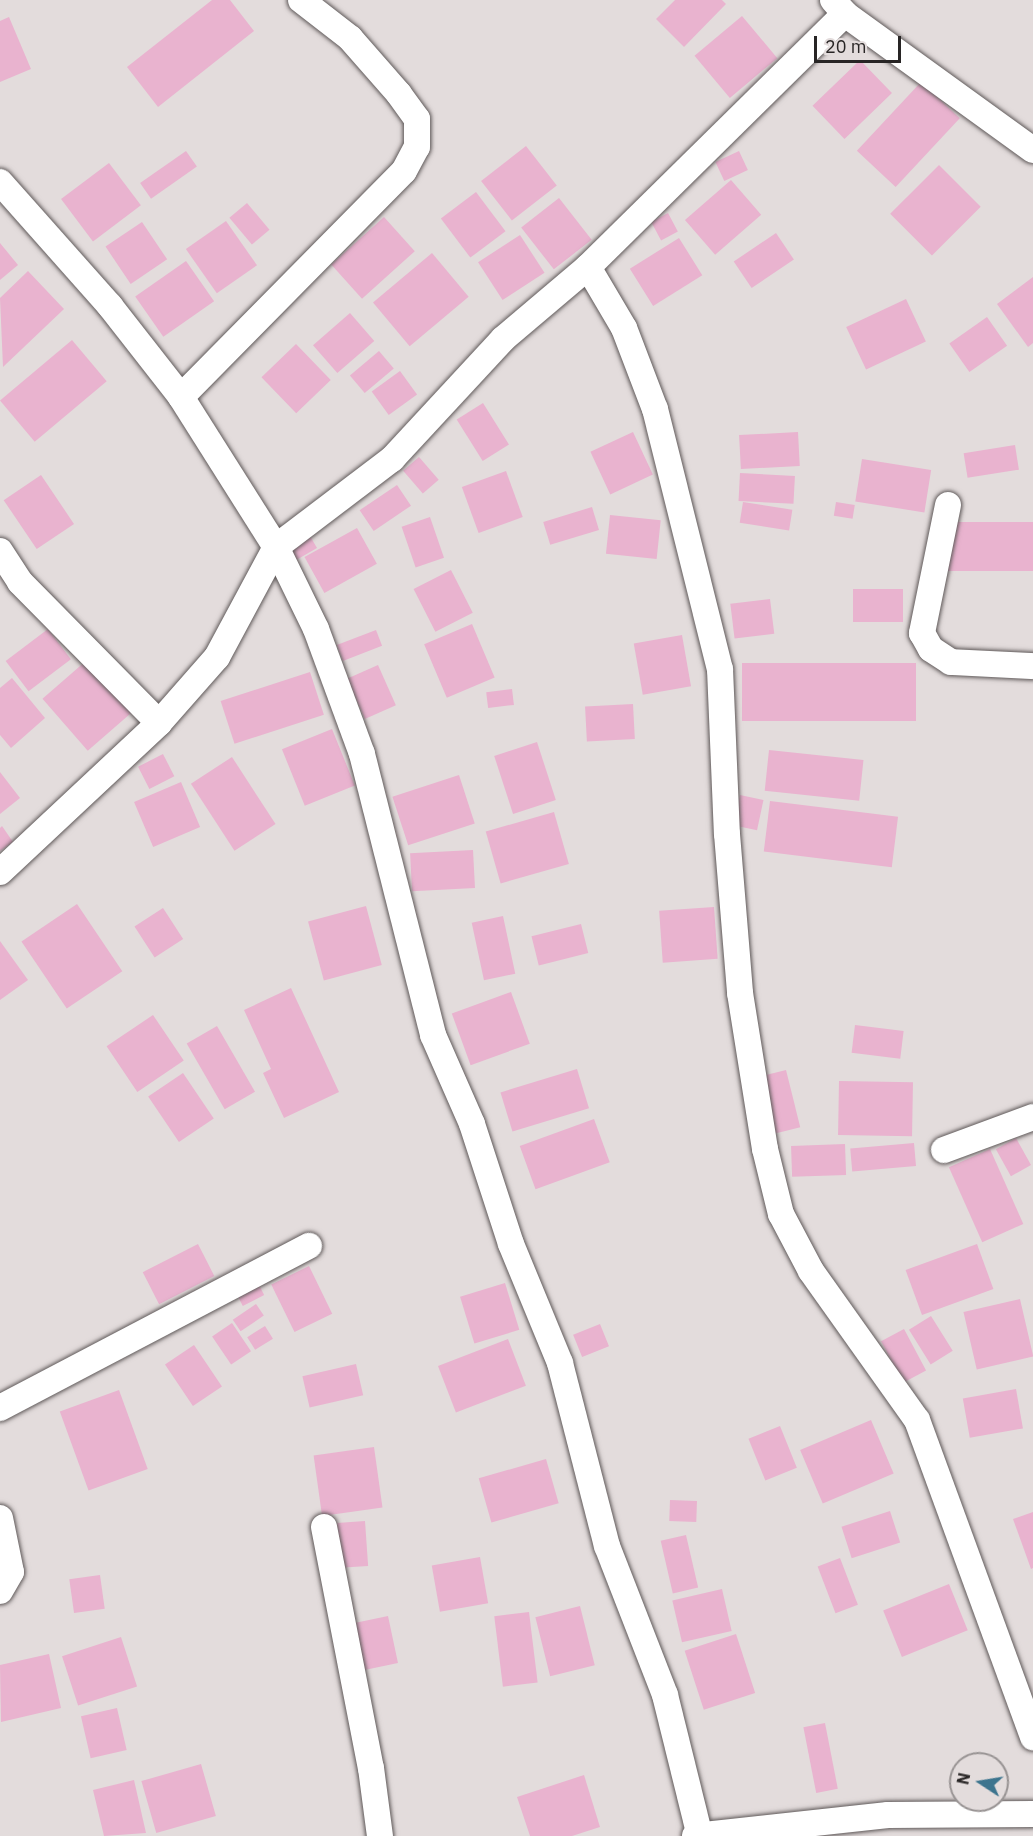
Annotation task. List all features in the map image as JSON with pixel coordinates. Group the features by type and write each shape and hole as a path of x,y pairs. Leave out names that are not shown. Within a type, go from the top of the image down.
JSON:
{"street":[{"path":"181,397 404,171 417,147 417,119 399,94 351,38 301,0"},
{"path":"0,872 159,723 217,657 276,547 392,459 503,339 588,267 839,7 1033,150"},
{"path":"0,182 110,306 181,397 276,547 316,629 362,754 433,1035 472,1124 511,1244 560,1363 607,1546 665,1695 698,1835 888,1815 1033,1814"},
{"path":"588,267 624,328 655,410 720,669 727,834 740,993 765,1149 781,1214 811,1271 917,1420 1033,1737"},
{"path":"948,505 922,633 931,649 951,663 1033,666"},
{"path":"0,551 20,582 159,723"},
{"path":"944,1150 1033,1117"},
{"path":"0,1408 309,1246"},
{"path":"0,1518 11,1572 0,1591"},
{"path":"324,1527 371,1768 380,1836"}],"building":[{"path":"212,0 230,0 254,31 158,107 127,67"},
{"path":"675,0 722,0 726,4 684,47 656,19"},
{"path":"742,16 777,58 730,98 695,56"},
{"path":"9,17 31,69 0,82 0,21"},
{"path":"860,60 892,93 844,139 813,106"},
{"path":"921,82 960,118 896,187 857,151"},
{"path":"526,146 557,185 512,220 481,181"},
{"path":"186,151 197,167 151,199 140,183"},
{"path":"739,151 748,170 724,181 715,162"},
{"path":"109,163 141,205 93,241 61,199"},
{"path":"939,165 981,207 932,256 890,214"},
{"path":"731,180 761,215 715,255 685,220"},
{"path":"476,192 505,231 470,258 441,218"},
{"path":"559,198 592,240 554,269 521,228"},
{"path":"247,203 269,230 252,245 229,218"},
{"path":"668,213 678,232 661,240 651,222"},
{"path":"384,217 415,251 362,299 331,265"},
{"path":"226,221 257,265 217,293 186,249"},
{"path":"142,222 167,259 131,284 106,247"},
{"path":"776,233 794,260 752,288 734,262"},
{"path":"520,235 545,273 503,300 478,262"},
{"path":"679,238 702,275 653,306 630,269"},
{"path":"0,243 18,265 0,280"},
{"path":"432,253 469,297 410,346 373,302"},
{"path":"186,261 214,301 163,337 135,297"},
{"path":"28,271 64,309 3,367 0,298"},
{"path":"1033,277 1033,343 1028,347 997,304"},
{"path":"906,299 926,342 866,369 846,327"},
{"path":"350,313 374,341 337,373 313,345"},
{"path":"987,317 1007,346 969,372 949,343"},
{"path":"72,340 107,381 35,442 0,400"},
{"path":"296,344 331,380 296,413 261,377"},
{"path":"379,351 394,369 365,393 350,375"},
{"path":"400,371 417,394 389,415 372,392"},
{"path":"483,403 509,445 483,461 457,419"},
{"path":"633,432 653,475 610,494 590,452"},
{"path":"798,432 800,466 741,469 739,435"},
{"path":"1015,445 1019,470 968,478 964,453"},
{"path":"419,457 439,480 423,493 403,471"},
{"path":"862,459 931,470 924,512 855,501"},
{"path":"506,471 523,517 479,533 462,487"},
{"path":"740,473 795,476 793,504 739,501"},
{"path":"41,475 74,524 37,549 4,500"},
{"path":"397,485 411,506 374,531 360,510"},
{"path":"743,502 792,510 789,531 740,523"},
{"path":"836,502 855,505 853,519 834,516"},
{"path":"592,507 599,530 550,545 543,522"},
{"path":"610,515 661,520 657,559 606,554"},
{"path":"430,517 444,558 416,567 402,527"},
{"path":"948,522 1033,522 1033,571 948,571"},
{"path":"357,528 377,564 324,593 305,557"},
{"path":"310,536 317,548 296,560 289,548"},
{"path":"451,570 473,613 435,632 414,589"},
{"path":"853,589 903,589 903,622 853,622"},
{"path":"770,599 774,634 735,639 730,604"},
{"path":"472,624 495,677 447,698 424,644"},
{"path":"48,629 71,659 29,691 6,661"},
{"path":"376,630 382,646 343,661 337,645"},
{"path":"682,635 691,686 643,695 634,644"},
{"path":"87,660 132,712 88,751 42,699"},
{"path":"742,663 916,663 916,721 742,721"},
{"path":"378,665 396,705 365,719 347,679"},
{"path":"310,672 324,715 235,744 221,701"},
{"path":"12,678 45,718 11,748 0,735 0,688"},
{"path":"512,689 514,705 488,708 486,692"},
{"path":"633,704 635,739 587,741 585,707"},
{"path":"332,729 355,786 305,806 282,749"},
{"path":"537,742 556,800 513,814 494,756"},
{"path":"769,750 863,760 859,801 765,791"},
{"path":"163,754 174,776 149,789 138,767"},
{"path":"232,757 276,824 234,851 191,784"},
{"path":"0,772 20,798 0,814"},
{"path":"459,775 475,824 408,845 392,797"},
{"path":"181,782 200,827 153,847 134,802"},
{"path":"740,795 763,800 757,830 734,825"},
{"path":"770,801 898,817 892,867 764,852"},
{"path":"554,812 569,864 501,883 486,832"},
{"path":"2,826 13,842 0,851 0,828"},
{"path":"473,850 475,888 412,891 410,853"},
{"path":"77,904 122,971 67,1009 21,941"},
{"path":"366,906 382,965 324,980 308,922"},
{"path":"714,907 718,959 663,963 659,911"},
{"path":"163,908 183,939 155,958 134,927"},
{"path":"503,916 515,974 484,980 472,923"},
{"path":"581,924 588,953 539,965 532,936"},
{"path":"0,941 28,980 0,1000"},
{"path":"291,988 339,1092 284,1118 263,1073 271,1069 244,1010"},
{"path":"511,992 530,1044 471,1065 452,1014"},
{"path":"153,1015 184,1061 137,1092 107,1046"},
{"path":"855,1025 904,1031 900,1059 852,1053"},
{"path":"217,1026 255,1092 225,1109 187,1044"},
{"path":"577,1069 589,1108 512,1132 500,1092"},
{"path":"786,1070 800,1127 770,1135 756,1077"},
{"path":"183,1073 214,1119 179,1142 148,1096"},
{"path":"839,1081 913,1082 912,1136 838,1135"},
{"path":"594,1119 610,1162 535,1189 520,1146"},
{"path":"1016,1138 1031,1165 1011,1176 996,1149"},
{"path":"914,1143 916,1166 852,1171 850,1149"},
{"path":"845,1144 846,1175 792,1177 791,1146"},
{"path":"990,1149 1023,1224 982,1242 949,1167"},
{"path":"198,1244 214,1276 159,1304 143,1272"},
{"path":"977,1244 993,1289 922,1315 906,1270"},
{"path":"309,1266 332,1314 294,1332 271,1284"},
{"path":"256,1279 264,1295 243,1306 235,1290"},
{"path":"505,1283 519,1330 474,1344 460,1297"},
{"path":"1020,1299 1033,1357 977,1370 963,1312"},
{"path":"256,1304 264,1316 241,1331 233,1320"},
{"path":"931,1316 953,1351 931,1365 909,1330"},
{"path":"232,1323 251,1351 231,1365 212,1336"},
{"path":"600,1324 609,1346 582,1357 573,1335"},
{"path":"265,1326 273,1339 255,1350 247,1337"},
{"path":"904,1329 926,1370 903,1383 881,1341"},
{"path":"508,1339 526,1386 456,1413 438,1366"},
{"path":"194,1345 222,1386 193,1406 165,1365"},
{"path":"356,1364 363,1395 310,1408 302,1376"},
{"path":"1016,1389 1023,1428 970,1438 963,1398"},
{"path":"119,1390 148,1469 89,1490 60,1412"},
{"path":"871,1420 894,1473 823,1503 800,1450"},
{"path":"780,1426 797,1468 765,1480 748,1439"},
{"path":"374,1447 382,1507 322,1516 314,1455"},
{"path":"546,1459 559,1503 491,1523 479,1478"},
{"path":"670,1500 697,1501 696,1522 669,1521"},
{"path":"890,1511 900,1542 852,1558 841,1527"},
{"path":"1033,1512 1033,1568 1031,1569 1013,1519"},
{"path":"365,1521 368,1566 340,1568 337,1523"},
{"path":"686,1535 698,1588 673,1593 661,1541"},
{"path":"480,1557 488,1603 440,1612 432,1566"},
{"path":"840,1558 858,1605 836,1613 818,1567"},
{"path":"100,1575 105,1609 74,1613 69,1579"},
{"path":"949,1584 968,1630 902,1657 883,1611"},
{"path":"722,1589 732,1631 682,1642 672,1600"},
{"path":"580,1606 595,1665 550,1676 535,1617"},
{"path":"529,1612 538,1682 503,1687 494,1616"},
{"path":"388,1616 398,1663 360,1671 350,1624"},
{"path":"736,1634 755,1693 704,1710 685,1651"},
{"path":"121,1637 137,1686 78,1706 62,1656"},
{"path":"49,1654 61,1708 1,1722 0,1665"},
{"path":"117,1708 127,1750 91,1758 81,1716"},
{"path":"825,1723 838,1789 816,1793 803,1727"},
{"path":"201,1764 216,1816 156,1833 141,1781"},
{"path":"584,1775 600,1827 572,1836 530,1836 517,1797"},
{"path":"134,1780 146,1833 104,1836 93,1790"}]}
